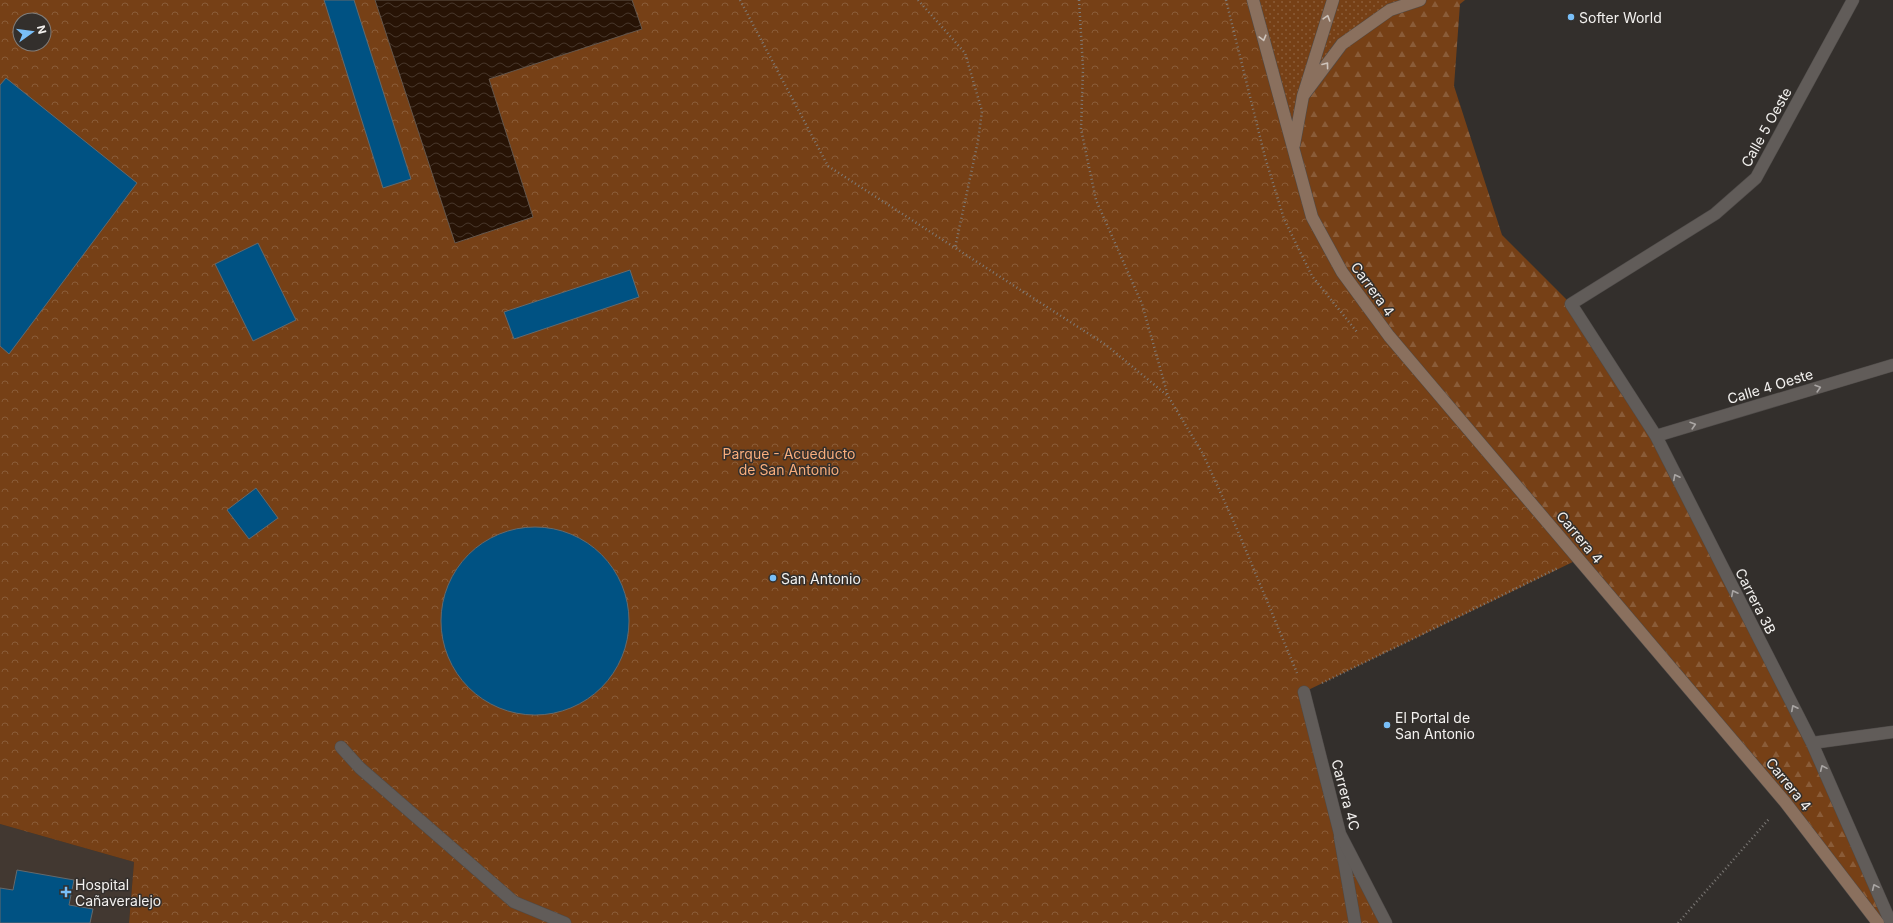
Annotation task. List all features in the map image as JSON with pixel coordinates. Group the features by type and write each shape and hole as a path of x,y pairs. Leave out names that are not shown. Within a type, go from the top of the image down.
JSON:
{"main road":[{"name":"Carrera 4","path":"1253,0 1312,217 1342,272 1389,336 1785,802 1878,923"},
{"name":"Carrera 4","path":"1293,150 1303,96 1333,0"},
{"path":"1303,96 1342,44 1390,10 1420,0"}],"street":[{"name":"Calle 5 Oeste","path":"1572,304 1715,214 1756,178 1853,0"},
{"name":"Carrera 3B","path":"1572,304 1656,436 1812,743 1891,923"},
{"name":"Calle 4 Oeste","path":"1656,436 1893,365"},
{"name":"Carrera 4C","path":"1304,692 1340,834 1386,923"},
{"path":"1812,743 1893,732"},
{"path":"341,747 360,768 514,902 566,923"},
{"path":"1340,834 1355,923"}],"path":[{"path":"740,0 828,166 1106,345 1168,396"},
{"path":"918,0 965,52 982,111 978,141 955,248"},
{"path":"1078,0 1083,68 1081,129 1096,200 1142,304 1168,396 1203,454 1237,529 1304,692 1578,559"},
{"path":"1678,923 1769,819"}],"shaded area":[{"name":"Hospital Cañaveralejo","path":"0,824 134,862 129,923 0,923"}],"green space":[{"name":"Parque - Acueducto de San Antonio","path":"0,0 1253,0 1312,217 1342,272 1579,559 1304,692 1340,834 1386,923 129,923 134,862 0,824"},
{"path":"1253,0 1420,0 1293,150"},
{"path":"1420,0 1465,0 1460,4 1454,86 1502,235 1571,304 1656,436 1812,743 1891,923 1878,923 1389,336 1312,217 1293,150 1303,96 1342,44 1390,10"}],"water":[{"path":"375,0 632,0 642,29 489,79 533,217 455,243"}],"building":[{"path":"324,0 354,0 411,179 383,188"},
{"path":"6,78 137,183 9,354 0,346 0,85"},
{"path":"258,243 296,320 253,341 215,264"},
{"path":"630,270 639,297 514,339 504,312"},
{"path":"256,488 278,518 249,539 227,510"},
{"path":"535,527 553,529 571,535 587,543 601,555 613,569 621,585 627,603 629,621 627,639 621,657 613,673 601,687 587,699 571,707 553,713 535,715 517,713 499,707 483,699 469,687 457,673 449,657 443,639 441,621 443,603 449,585 457,569 469,555 483,543 499,535 517,529"},
{"path":"17,870 74,880 69,905 93,909 90,923 0,923 0,888 13,890"}],"place":[{"name":"Softer World","path":"1571,17"},
{"name":"San Antonio","path":"773,578"},
{"name":"El Portal de San Antonio","path":"1387,725"},
{"name":"Hospital Cañaveralejo","path":"66,892"}]}
